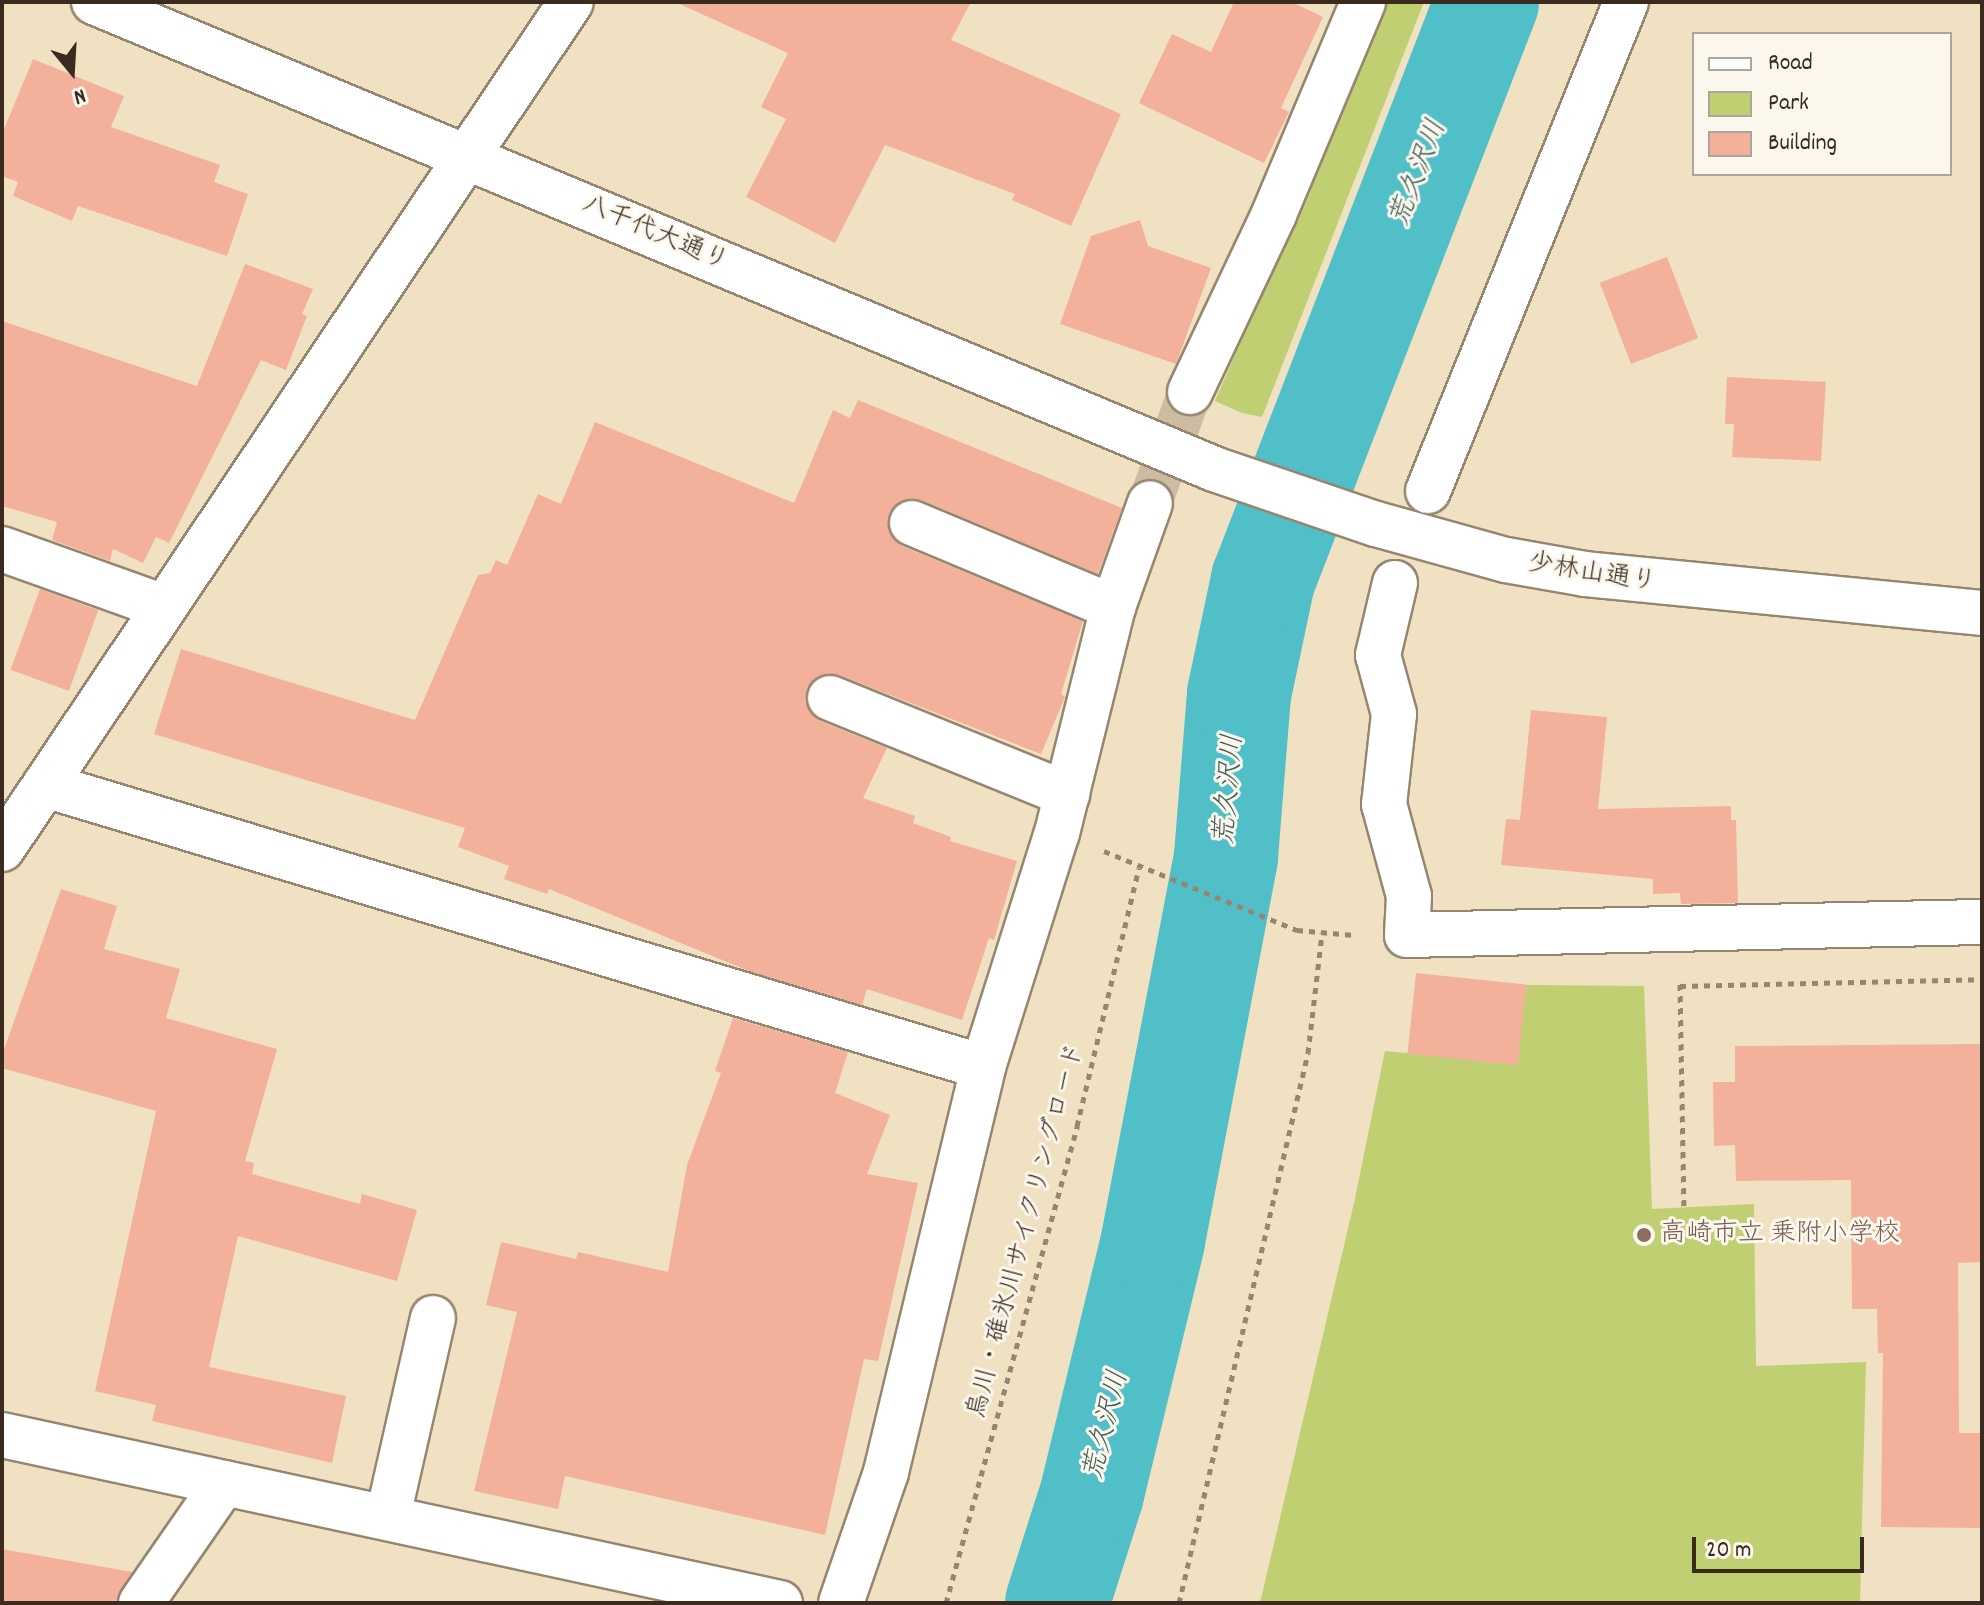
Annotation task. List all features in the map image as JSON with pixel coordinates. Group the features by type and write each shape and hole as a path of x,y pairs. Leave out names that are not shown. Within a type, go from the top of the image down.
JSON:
{"street":[{"name":"八千代大通り","path":"94,2 1214,469"},
{"path":"2,849 571,2"},
{"path":"1190,392 1363,2"},
{"path":"1428,491 1626,2"},
{"name":"少林山通り","path":"1214,469 1376,524 1506,560 1585,574 1982,613"},
{"path":"841,1603 886,1472 983,1067 1067,794 1113,607 1150,503"},
{"path":"912,523 1113,607"},
{"path":"2,549 164,607"},
{"path":"1395,583 1378,655 1394,714 1384,804 1409,896 1407,935 1982,922"},
{"path":"830,698 1067,794"},
{"path":"45,785 983,1067"},
{"path":"388,1516 433,1318"},
{"path":"2,1435 780,1603"},
{"path":"141,1603 224,1483"}],"path":[{"path":"1104,851 1155,875 1297,930 1322,933 1308,1053 1179,1603"},
{"name":"烏川・碓氷川サイクリングロード","path":"946,1603 1077,1126 1139,868"},
{"path":"1679,931 1684,1208"},
{"path":"1680,986 1982,979"}],"green space":[{"path":"1388,2 1424,2 1262,417 1242,413 1215,401"},
{"path":"1526,985 1644,986 1652,1209 1754,1204 1756,1366 1866,1362 1860,1603 1260,1603 1354,1203 1385,1051 1517,1064"}],"building":[{"path":"675,2 971,2 951,40 1121,114 1071,226 1012,200 1015,194 885,145 835,243 746,197 786,119 761,107 788,53"},
{"path":"1234,2 1292,2 1323,17 1281,108 1289,112 1264,163 1139,103 1172,34 1211,52"},
{"path":"33,59 124,96 111,127 220,165 214,182 248,194 227,256 78,206 72,221 13,196 18,182 2,176 2,134"},
{"path":"1140,220 1148,246 1211,268 1176,364 1060,324 1091,236"},
{"path":"1667,257 1698,338 1631,364 1600,283"},
{"path":"245,264 313,289 302,314 307,316 286,370 261,360 169,543 156,537 143,563 113,549 110,561 52,540 57,522 2,506 2,321 197,386"},
{"path":"1727,377 1826,382 1821,461 1732,457 1734,424 1725,424"},
{"path":"858,400 1122,508 1098,574 921,500 898,503 889,514 892,537 902,546 1083,621 1061,694 1065,697 1041,754 839,675 815,678 807,689 805,702 820,721 887,748 863,798 915,816 913,823 951,837 950,841 1017,861 994,940 989,938 962,1020 867,989 862,1005 749,971 549,889 547,894 504,879 509,866 458,847 465,828 154,734 181,649 415,720 478,575 490,573 496,560 507,565 538,494 561,504 595,422 794,503 833,410 850,418"},
{"path":"40,589 98,610 69,691 11,670"},
{"path":"1531,710 1607,717 1598,809 1731,806 1731,820 1736,820 1738,903 1681,904 1680,893 1653,894 1653,879 1501,865 1506,819 1520,820"},
{"path":"61,889 117,906 104,949 180,969 166,1018 277,1049 245,1161 254,1163 252,1174 360,1204 362,1194 417,1210 397,1281 238,1236 209,1367 346,1396 332,1463 152,1421 156,1405 95,1391 156,1111 2,1068 2,1055"},
{"path":"1416,973 1526,985 1518,1065 1408,1054"},
{"path":"733,1018 848,1052 835,1093 890,1115 867,1174 918,1183 878,1361 864,1359 825,1535 565,1476 558,1509 474,1491 517,1312 486,1305 501,1242 576,1259 578,1252 668,1272 687,1165 721,1073 715,1071"},
{"path":"1982,1044 1982,1262 1958,1263 1959,1433 1982,1433 1982,1528 1881,1527 1883,1353 1878,1353 1877,1309 1852,1309 1851,1180 1736,1181 1735,1145 1714,1146 1713,1082 1735,1082 1735,1046"},
{"path":"2,1549 132,1572 116,1603 2,1603"}],"waterway":[{"name":"荒久沢川","path":"1057,1603 1092,1493 1153,1240 1226,856 1239,694 1263,580 1487,2"}],"tunnel":[{"path":"1150,503 1190,392"}],"place":[{"name":"高崎市立 乗附小学校","path":"1644,1235"}]}
